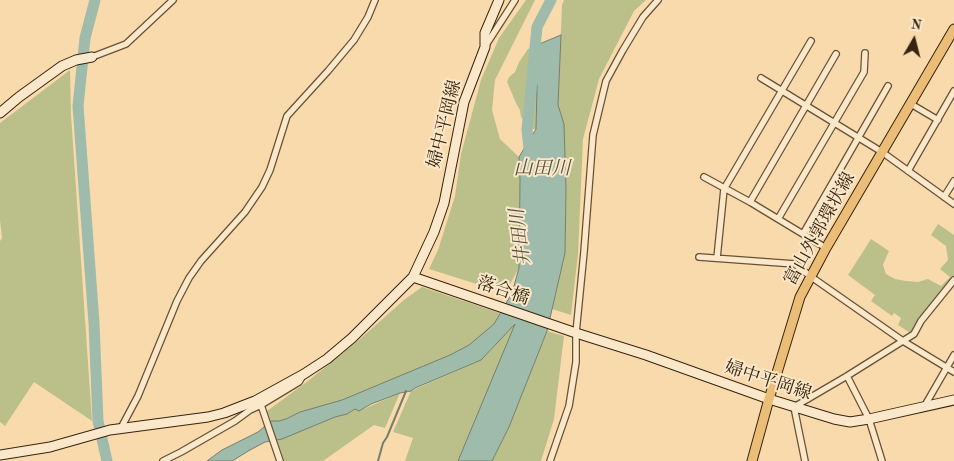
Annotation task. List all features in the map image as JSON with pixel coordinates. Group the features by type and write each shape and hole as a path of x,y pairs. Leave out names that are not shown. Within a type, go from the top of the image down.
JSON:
{"main road":[{"name":"婦中平岡線","path":"417,279 444,202 464,102 485,47 484,33 499,0"},
{"name":"富山外郭環状線","path":"752,461 796,308 810,276 954,29"},
{"path":"0,113 62,66 76,60 92,57"},
{"path":"0,455 50,447 110,430 208,417 255,401 327,359 417,279"},
{"name":"落合橋","path":"417,279 576,333"},
{"name":"婦中平岡線","path":"576,333 646,355 834,420 850,422 869,419 954,400"}],"street":[{"path":"92,57 126,44 173,0"},
{"path":"121,428 138,396 177,301 189,278 201,261 245,212 262,188 270,170 287,116 354,40 368,17 375,0"},
{"path":"485,47 515,0"},
{"path":"550,461 569,406 576,362 576,333 592,136 606,81 622,50 643,17 658,0"},
{"path":"718,258 724,189 811,41"},
{"path":"778,219 864,72 865,53"},
{"path":"750,202 836,54"},
{"path":"761,78 882,152 954,204"},
{"path":"803,234 888,86"},
{"path":"908,171 954,91"},
{"path":"911,104 938,120"},
{"path":"704,177 750,202 826,248"},
{"path":"944,197 954,181"},
{"path":"699,257 795,264 903,341 954,372"},
{"path":"805,461 794,407 914,334 954,280"},
{"path":"924,407 954,355"},
{"path":"163,461 235,421 250,410 261,407 299,382 304,374"},
{"path":"847,376 869,419 882,461"},
{"path":"261,407 280,461"}],"green space":[{"path":"526,0 535,0 495,80 492,110 500,139 519,157 519,268 505,293 429,269 438,250 455,196 461,154 481,80 499,38"},
{"path":"564,0 646,0 634,11 599,79 583,139 578,254 571,315 552,309 565,253 564,124 558,105 562,5"},
{"path":"532,47 537,87 536,129 533,129 521,117 520,110 507,82 528,49"},
{"path":"70,70 71,115 92,421 34,382 5,426 0,422 0,241 2,238 0,220 0,123"},
{"path":"938,224 954,235 954,281 918,331 912,334 898,325 901,318 894,313 892,316 871,301 875,295 848,275 871,239 889,251 883,265 886,274 895,279 906,281 918,282 928,279 941,286 950,277 940,269 948,260 946,246 931,235"},
{"path":"422,287 500,313 494,324 469,345 450,355 342,400 301,412 286,419 271,421 267,411 308,381 359,340 405,299"},
{"path":"516,323 458,461 405,461 413,438 393,432 411,391 481,360"},
{"path":"547,331 564,336 554,419 541,461 492,461 509,427"},
{"path":"400,393 385,428 374,425 323,461 284,461 277,440 356,409 359,411"}],"water":[{"name":"山田川","path":"561,35 558,105 564,124 565,253 547,331 509,427 492,461 458,461 515,324 481,360 411,391 371,404 359,411 355,409 347,414 335,417 282,439 265,442 232,461 207,461 222,450 258,432 271,421 286,419 300,412 342,400 450,355 469,345 494,324 512,293 519,268 519,157 536,129 537,87 532,47"}],"waterway":[{"path":"95,0 85,38 78,106 94,323 98,421 107,461"},
{"name":"井田川","path":"530,157 527,130 537,27 551,0"},
{"path":"378,461 383,443 406,391"}]}
